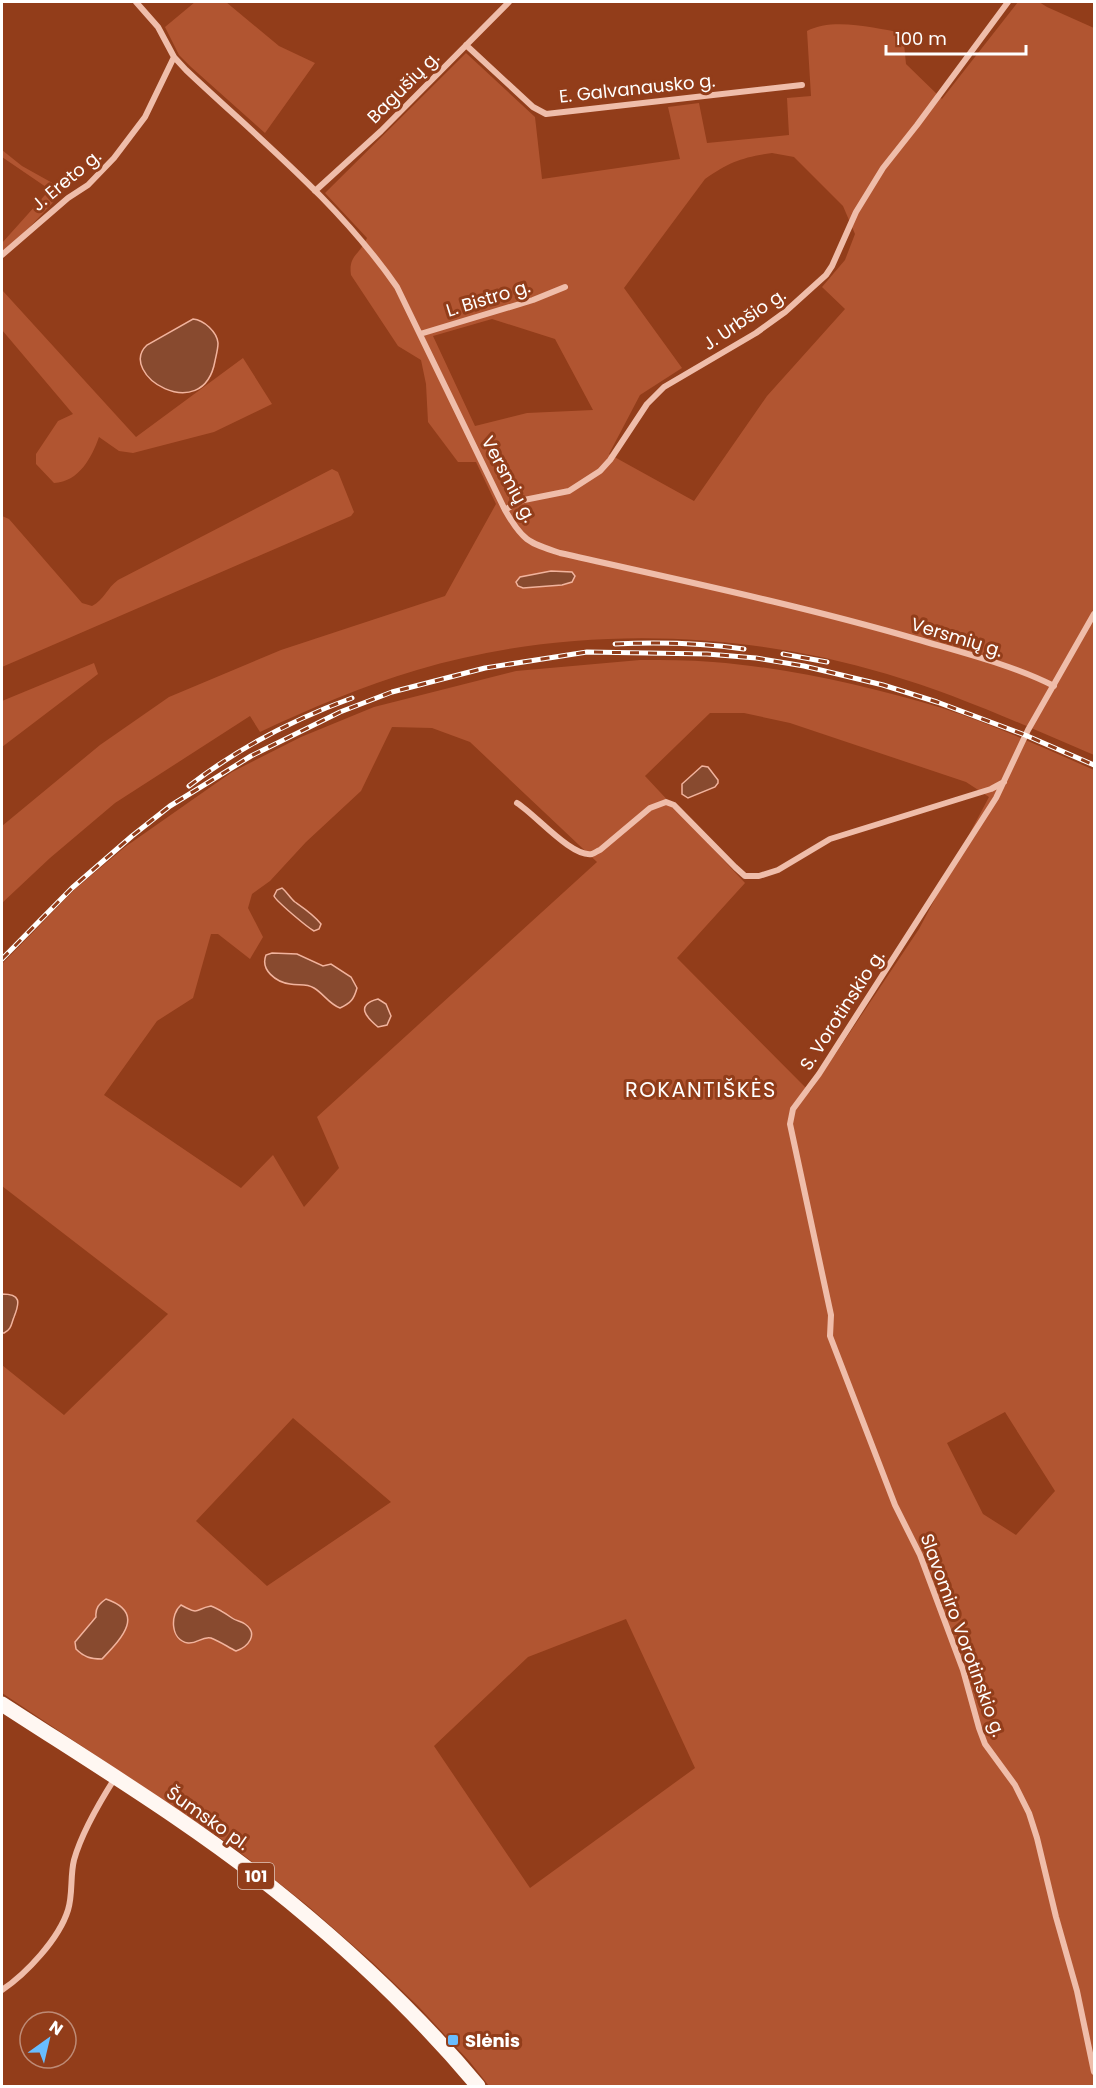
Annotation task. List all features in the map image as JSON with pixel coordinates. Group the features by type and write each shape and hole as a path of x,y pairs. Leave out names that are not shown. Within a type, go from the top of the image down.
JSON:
{"main road":[{"name":"Šumsko pl.","path":"2,1704 115,1777 244,1867 333,1939 410,2012 478,2086"}],"street":[{"name":"Versmių g.","path":"136,2 158,27 174,57 275,151 374,254 397,287 505,510 517,531 524,538 538,546 854,621 950,649 1054,686"},
{"name":"Bagušių g.","path":"315,191 381,131 509,2"},
{"name":"J. Urbšio g.","path":"505,510 519,501 569,491 600,471 610,460 647,404 664,387 756,333 785,312 826,275 856,212 883,168 1008,2"},
{"name":"E. Galvanausko g.","path":"466,45 533,107 546,114 802,85"},
{"name":"J. Ereto g.","path":"2,255 68,198 88,185 114,158 133,136 145,117 174,57"},
{"name":"L. Bistro g.","path":"420,334 533,300 565,287"},
{"name":"S. Vorotinskio g.","path":"887,1480 830,1336 831,1315 790,1124 794,1109 826,1064 996,798 1028,730 1095,614"},
{"path":"517,803 572,848 580,853 591,854 600,850 650,808 666,802 674,805 745,876 759,876 778,870 830,839 991,789 1004,781"},
{"name":"Slavomiro Vorotinskio g.","path":"887,1480 895,1505 920,1555 956,1649 986,1744 1015,1785 1029,1812 1077,1991 1095,2072"},
{"path":"2,1990 18,1979 37,1960 62,1924 68,1911 74,1862 88,1827 115,1777"}],"shaded area":[{"path":"195,2 226,2 279,46 315,63 265,133 179,55 165,27"},
{"path":"1018,2 1039,2 1094,28 1094,755 940,691 830,659 772,648 712,641 652,638 533,645 474,655 397,676 337,698 260,732 250,716 115,803 50,858 2,903 2,826 100,745 169,697 281,650 445,596 496,504 476,462 458,462 428,422 426,384 421,360 398,346 351,275 351,263 367,238 325,193 466,53 535,117 542,179 680,159 668,107 699,103 707,143 789,135 787,98 811,96 807,31 817,27 841,24 903,33 906,64 942,99","holes":["772,153 794,157 843,206 855,234 845,260 822,287 845,309 767,396 694,501 609,454 640,395 682,368 624,288 705,179 737,161","492,319 555,339 593,410 527,413 475,426 433,336"]},
{"path":"2,150 22,166 65,190 2,256 2,243 45,195 46,187 2,157"},
{"path":"2,290 136,437 243,358 272,404 214,432 133,453 119,451 99,437 83,467 71,478 54,483 36,464 36,454 58,421 73,414 2,330"},
{"path":"193,319 205,324 213,331 218,345 215,361 207,380 195,390 180,393 165,389 152,380 143,369 141,357 147,345"},
{"path":"332,469 338,472 354,512 351,516 2,667 2,516 9,519 82,603 92,606 100,601 118,580"},
{"path":"551,571 572,572 575,576 572,582 562,585 523,588 516,582 520,577"},
{"path":"640,660 667,660 704,661 800,673 886,692 942,708 1000,729 1094,770 1094,2086 489,2086 418,2006 308,1906 232,1846 2,1693 2,1365 64,1415 168,1314 2,1186 2,964 75,889 125,847 232,772 301,737 374,707 516,671","holes":["710,713 744,713 790,723 966,782 989,797 919,929 810,1092 677,958 745,883 645,776","392,727 432,728 470,742 597,862 317,1117 339,1168 304,1207 273,1155 241,1188 104,1095 157,1021 193,998 211,934 218,934 250,959 263,937 248,908 252,894 270,881 306,842 361,791","1005,1412 1055,1491 1016,1535 983,1514 947,1443","293,1418 391,1502 267,1586 196,1521","189,1609 222,1610 234,1620 243,1622 236,1651 208,1637 185,1642 173,1621 175,1614","96,1617 102,1659 83,1656 90,1622","626,1619 695,1768 530,1888 434,1746 528,1657"]},
{"path":"94,663 98,674 2,747 2,701"},
{"path":"702,766 708,767 718,783 715,787 688,798 682,794 682,784"},
{"path":"282,888 321,924 319,929 314,931 310,929 276,899 274,896 277,890"},
{"path":"272,953 297,954 323,966 331,964 351,977 357,988 353,998 340,1008 311,986 280,981 270,974 265,966 266,955"},
{"path":"378,999 386,1004 391,1016 387,1025 378,1027 367,1015 365,1008"},
{"path":"2,1294 13,1295 18,1303 11,1326 4,1333 2,1333"},
{"path":"106,1599 125,1611 128,1619 127,1627 102,1659 91,1658 76,1649 75,1642 96,1617 98,1606"},
{"path":"181,1605 195,1611 211,1606 217,1608 245,1624 251,1632 250,1640 236,1651 211,1638 191,1643 182,1641 175,1632 174,1626 175,1614"}],"railway":[{"path":"615,644 680,643 744,649"},
{"path":"2,959 72,888 132,836 170,806 251,756 340,712 392,692 485,668 587,652 707,654 756,658 804,666 883,685 937,702 1025,735 1094,765"},
{"path":"783,654 827,662"},
{"path":"189,786 246,747 309,715 352,698"}],"place":[{"name":"Slėnis","path":"453,2040"}],"district":[{"name":"ROKANTIŠKĖS","path":"701,1089"}]}
